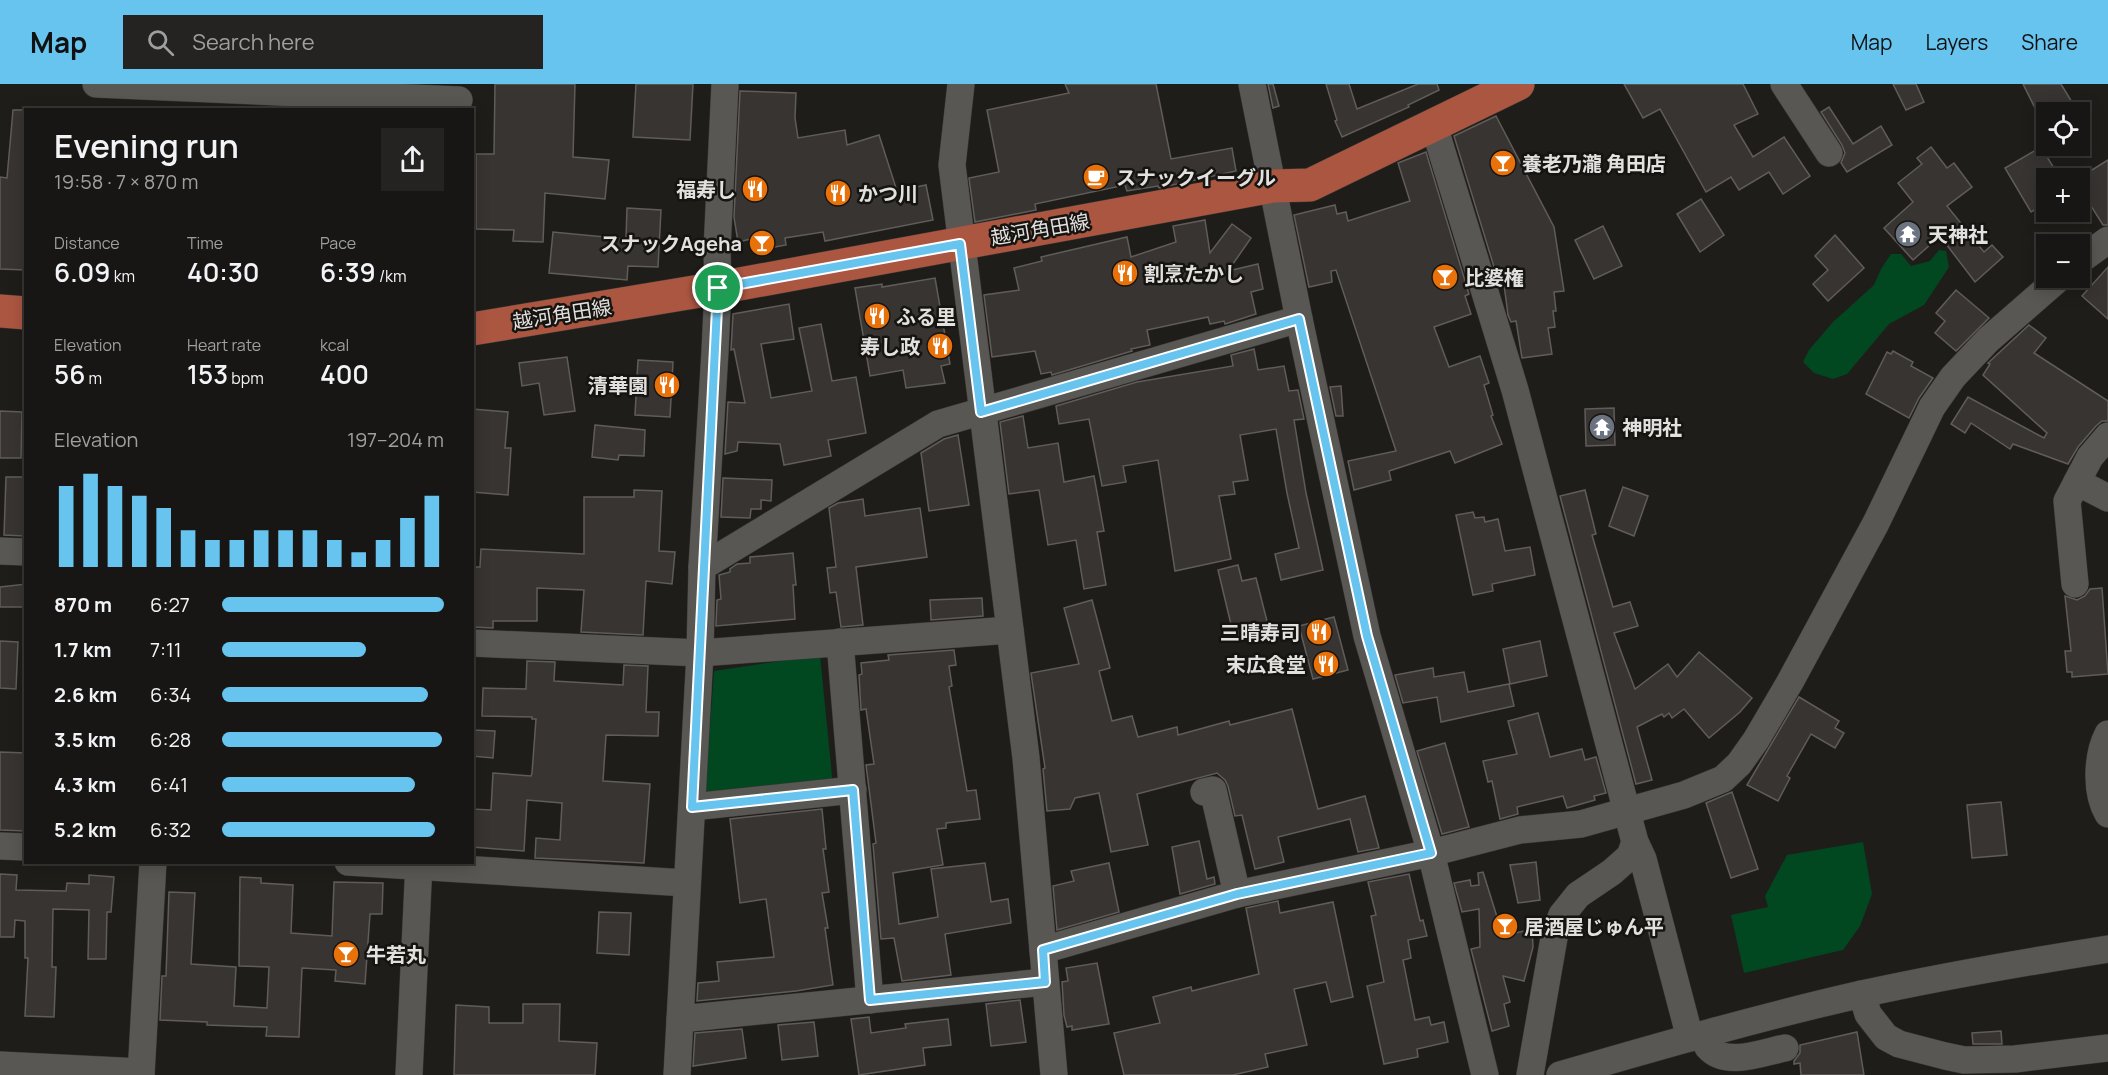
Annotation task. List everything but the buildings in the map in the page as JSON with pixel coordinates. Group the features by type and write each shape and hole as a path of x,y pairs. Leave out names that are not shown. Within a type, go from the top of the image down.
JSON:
{"main road":[{"name":"越河角田線","path":"474,329 718,288 1274,186 1310,185 1518,84"},
{"path":"0,311 24,313"}],"street":[{"path":"96,84 193,99 268,88 459,98"},
{"path":"677,1075 718,288 717,250 725,84"},
{"path":"961,84 952,165 960,244 1026,758 1054,1075"},
{"path":"1252,84 1299,319 1367,636 1431,853 1485,1075"},
{"path":"1784,84 1829,153"},
{"path":"1434,126 1515,390 1635,842 1643,859 1696,1036 1722,1057 1738,1057 1785,1048"},
{"path":"2090,253 2108,240"},
{"path":"1043,950 1237,894 1431,853 1520,830 1581,824 1706,787 1723,779 1739,764 1756,740 1795,672 1876,522 1932,407 1953,377 1988,340 2048,288"},
{"path":"702,567 938,424 1299,319"},
{"path":"2075,584 2067,501 2090,457 2108,436"},
{"path":"2077,482 2108,498"},
{"path":"0,551 24,552"},
{"path":"474,643 700,653 1010,630"},
{"path":"840,642 870,1000"},
{"path":"2108,734 2102,745 2099,779 2108,814"},
{"path":"692,807 853,790"},
{"path":"1204,792 1213,790 1237,894"},
{"path":"1530,1075 1555,932 1562,915 1578,895 1612,872 1630,856 1635,842"},
{"path":"0,846 24,848"},
{"path":"0,1065 141,1074 153,864"},
{"path":"409,1075 419,864 686,883"},
{"path":"1560,1075 1696,1036 1862,994 1985,969 2108,949"},
{"path":"680,1019 1045,982"},
{"path":"1862,994 1868,1014 1886,1038 1899,1044 1945,1056 1964,1060 2015,1059 2108,1048"}],"green space":[{"path":"1939,250 1946,251 1949,267 1924,305 1889,324 1847,374 1833,379 1814,373 1803,362 1809,350 1833,322 1874,285 1891,254 1901,254 1911,266 1930,261"},
{"path":"820,655 833,786 705,797 714,671"},
{"path":"1863,842 1872,894 1860,926 1843,950 1744,973 1731,915 1768,907 1765,896 1787,855"}],"place":[{"name":"養老乃瀧 角田店","path":"1503,163"},
{"name":"スナックイーグル","path":"1096,177"},
{"name":"福寿し","path":"755,189"},
{"name":"かつ川","path":"838,193"},
{"name":"天神社","path":"1908,234"},
{"name":"スナックAgeha","path":"762,243"},
{"name":"割烹たかし","path":"1125,273"},
{"name":"比婆権","path":"1445,277"},
{"name":"ふる里","path":"877,316"},
{"name":"寿し政","path":"940,346"},
{"name":"清華園","path":"667,385"},
{"name":"神明社","path":"1602,427"},
{"name":"三晴寿司","path":"1319,632"},
{"name":"末広食堂","path":"1326,664"},
{"name":"居酒屋じゅん平","path":"1505,926"},
{"name":"牛若丸","path":"346,954"}],"route":[{"path":"960,244 981,412 1299,319 1367,636 1431,853 1237,894 1043,950 1045,982 870,1000 853,790 692,807 702,567 718,288 960,244"}]}
